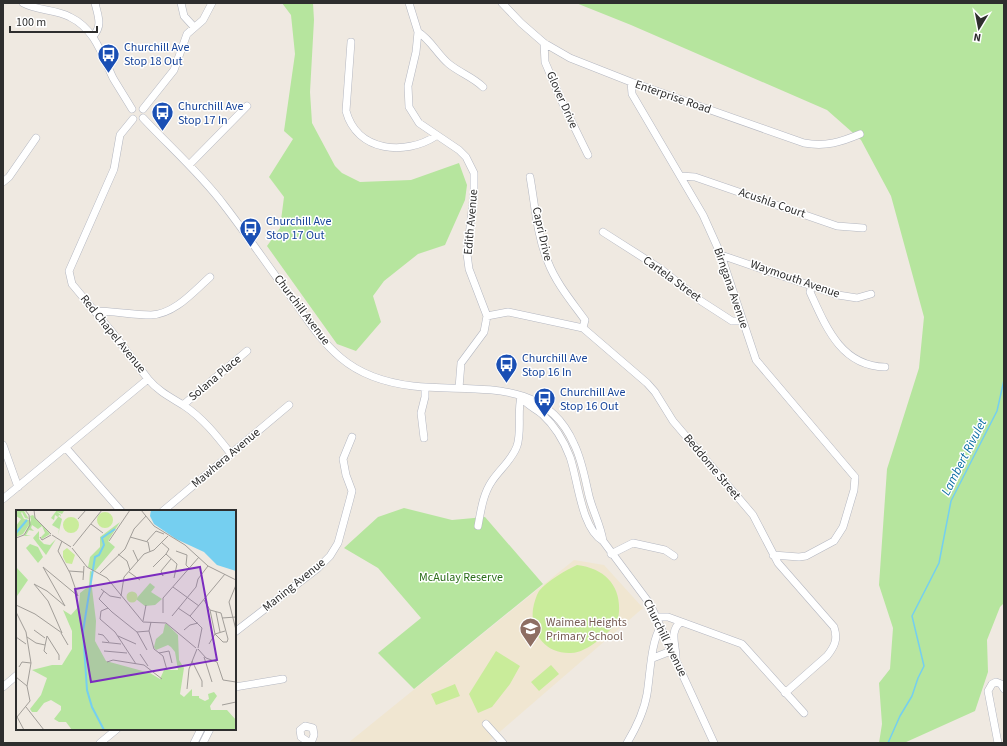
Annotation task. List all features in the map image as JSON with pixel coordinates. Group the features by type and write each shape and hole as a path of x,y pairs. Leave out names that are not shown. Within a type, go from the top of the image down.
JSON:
{"street":[{"path":"23,3 33,8 71,17 86,28 93,36 114,78 132,109 131,115 133,119 139,120 143,118 143,109 174,70 187,34 203,20 212,3"},
{"path":"93,36 99,28 100,23 95,3"},
{"path":"181,3 184,16 194,27"},
{"name":"Edith Avenue","path":"409,3 418,32 416,52 408,86 408,100 412,113 419,123 436,136 459,150 466,157 474,173 474,193 467,254 469,269 487,316"},
{"name":"Enterprise Road","path":"502,3 521,23 544,42 570,58 631,82 804,143 814,145 835,144 860,134"},
{"path":"418,32 426,37 447,62 458,71 476,80 483,87"},
{"path":"351,42 346,111 347,118 358,133 366,141 386,148 427,142 436,136"},
{"name":"Glover Drive","path":"544,42 545,62 562,104 588,155"},
{"name":"Birngana Avenue","path":"631,82 632,94 703,215 721,254 742,321 753,352 761,367 855,477 854,490 843,527 834,541 806,556 799,557 773,555"},
{"path":"188,165 247,106"},
{"path":"132,109 136,107 143,109"},
{"name":"Churchill Avenue","path":"143,118 224,205 298,308 332,350 343,360 366,374 390,382 425,387 495,389 521,396 538,401 558,419 568,432 578,454 603,541 611,554 647,600 661,627 714,743"},
{"name":"Red Chapel Avenue","path":"3,499 148,379 72,284 69,272 112,174 120,135 133,119"},
{"path":"3,182 12,172 36,138"},
{"name":"Acushla Court","path":"681,176 695,177 837,226 863,228"},
{"name":"Capri Drive","path":"530,177 547,262 555,278 585,320 583,328"},
{"name":"Cartela Street","path":"603,232 661,269 701,301 732,321 742,321"},
{"name":"Waymouth Avenue","path":"721,254 849,298 865,297 870,294"},
{"path":"95,311 152,315 162,312 183,301 210,277"},
{"path":"812,286 810,292 828,330 847,353 857,361 868,366 885,368"},
{"name":"Beddome Street","path":"487,316 508,312 583,328 655,392 673,421 752,515 778,563 834,627 836,634 833,649 827,656 785,692"},
{"path":"458,388 461,363 484,332 487,316"},
{"name":"Solana Place","path":"183,405 247,351"},
{"path":"148,379 162,392 183,405 202,420 231,454"},
{"path":"424,438 421,413 426,397 425,387"},
{"path":"478,526 484,497 492,481 509,460 518,444 521,396"},
{"name":"Mawhera Avenue","path":"164,510 289,405"},
{"name":"Maning Avenue","path":"236,629 318,568 330,556 338,543 352,491 346,475 343,459 352,437"},
{"path":"3,445 18,487"},
{"path":"66,448 120,510"},
{"path":"611,554 633,543 665,550 674,556"},
{"path":"656,617 668,617 742,644 804,713"},
{"path":"676,661 677,648 673,633 674,629 681,622"},
{"path":"627,743 642,713 653,658 655,639 661,627"},
{"path":"653,658 671,651"},
{"path":"3,687 16,676"},
{"path":"236,687 283,679"},
{"path":"998,743 988,691 992,684 996,682 1001,684 1004,689"},
{"path":"486,724 503,743"},
{"path":"100,743 116,730"},
{"path":"194,743 200,730"},
{"path":"203,743 210,730"}],"shaded area":[{"name":"Waimea Heights Primary School","path":"574,560 604,565 643,608 487,743 348,743"}],"green space":[{"path":"282,3 313,3 314,20 310,92 312,123 335,166 342,173 360,182 411,180 459,163 467,185 465,200 445,245 418,254 384,281 373,296 381,322 356,351 337,344 267,246 280,228 284,197 269,177 293,139 284,131 295,54 291,15"},
{"path":"576,3 1004,3 1004,603 1000,607 987,640 988,672 975,711 904,743 879,743 882,724 879,683 890,669 893,628 879,585 887,469 919,368 924,317 891,196 861,140 827,110 631,25"},
{"name":"McAulay Reserve","path":"404,508 452,520 485,517 543,584 414,689 378,653 421,618 378,568 344,548 378,517"},
{"path":"577,565 589,567 598,571 612,584 617,592 619,602 617,624 584,650 571,653 562,652 547,646 541,640 534,626 533,609 537,595 542,587 557,576"},
{"path":"496,651 520,666 510,684 492,707 478,713 469,694"},
{"path":"551,665 559,674 539,691 531,682"},
{"path":"455,684 460,696 436,705 431,694"}],"waterway":[{"name":"Lambert Rivulet","path":"888,743 900,716 912,696 924,666 912,616 939,563 951,501 997,411 1004,380"}],"place":[{"name":"Churchill Ave Stop 18 Out","path":"108,74"},
{"name":"Churchill Ave Stop 17 In","path":"163,132"},
{"name":"Churchill Ave Stop 17 Out","path":"251,248"},
{"name":"Churchill Ave Stop 16 In","path":"506,384"},
{"name":"Churchill Ave Stop 16 Out","path":"544,418"},
{"name":"Waimea Heights Primary School","path":"530,648"}]}
